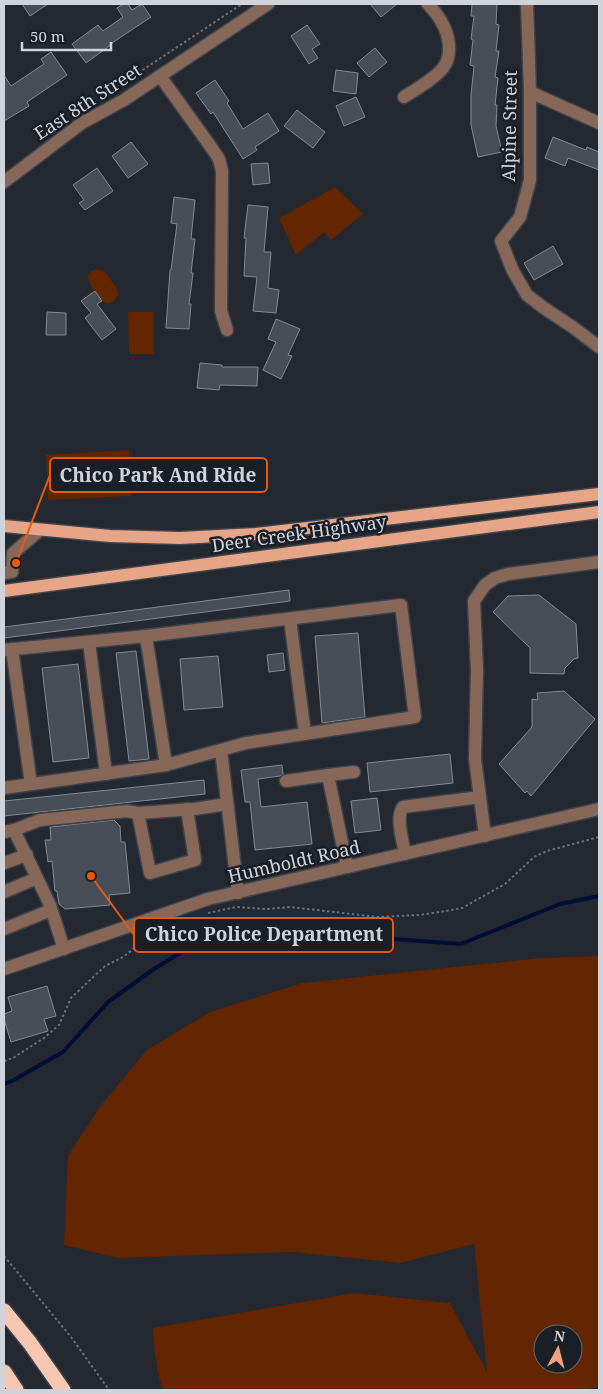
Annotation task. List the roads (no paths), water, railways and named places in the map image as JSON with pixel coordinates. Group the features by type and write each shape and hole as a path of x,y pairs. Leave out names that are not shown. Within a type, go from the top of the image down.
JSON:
{"highway":[{"path":"4,1311 30,1343 63,1390"},
{"path":"4,1372 16,1390"}],"main road":[{"name":"Deer Creek Highway","path":"4,526 110,536 180,538 256,534 599,494"},
{"name":"Deer Creek Highway","path":"4,592 599,512"}],"street":[{"name":"East 8th Street","path":"4,181 82,123 124,100 268,4"},
{"path":"404,98 446,65 449,50 448,37 443,23 428,4"},
{"name":"Alpine Street","path":"527,4 530,180 520,217 501,241 513,271 527,295 599,347"},
{"path":"160,76 211,147 222,171 221,311 227,330"},
{"path":"530,92 599,123"},
{"path":"4,573 12,572 8,552 40,530"},
{"path":"485,836 475,759 477,670 474,601 485,585 494,578 508,574 599,562"},
{"path":"4,788 166,765 246,743 415,717 401,605 146,636 8,650 31,784"},
{"path":"290,619 305,734"},
{"path":"146,636 166,765"},
{"path":"89,642 106,774"},
{"path":"221,750 238,892"},
{"path":"286,781 354,772"},
{"path":"328,775 347,867"},
{"path":"405,854 399,818 400,812 404,807 480,797"},
{"path":"64,949 51,910 37,878 26,855 9,831 40,820 126,811 138,813 227,804"},
{"path":"138,813 150,873 195,860 187,809"},
{"name":"Humboldt Road","path":"4,970 208,899 599,809"},
{"path":"4,863 26,855"},
{"path":"4,892 37,878"},
{"path":"4,929 51,910"}],"waterway":[{"path":"4,1084 63,1052 108,1002 154,969 203,939 236,930 285,931 461,944 560,904 599,896"}],"place":[{"name":"Chico Park And Ride","path":"16,563"},
{"name":"Chico Police Department","path":"91,876"}]}
